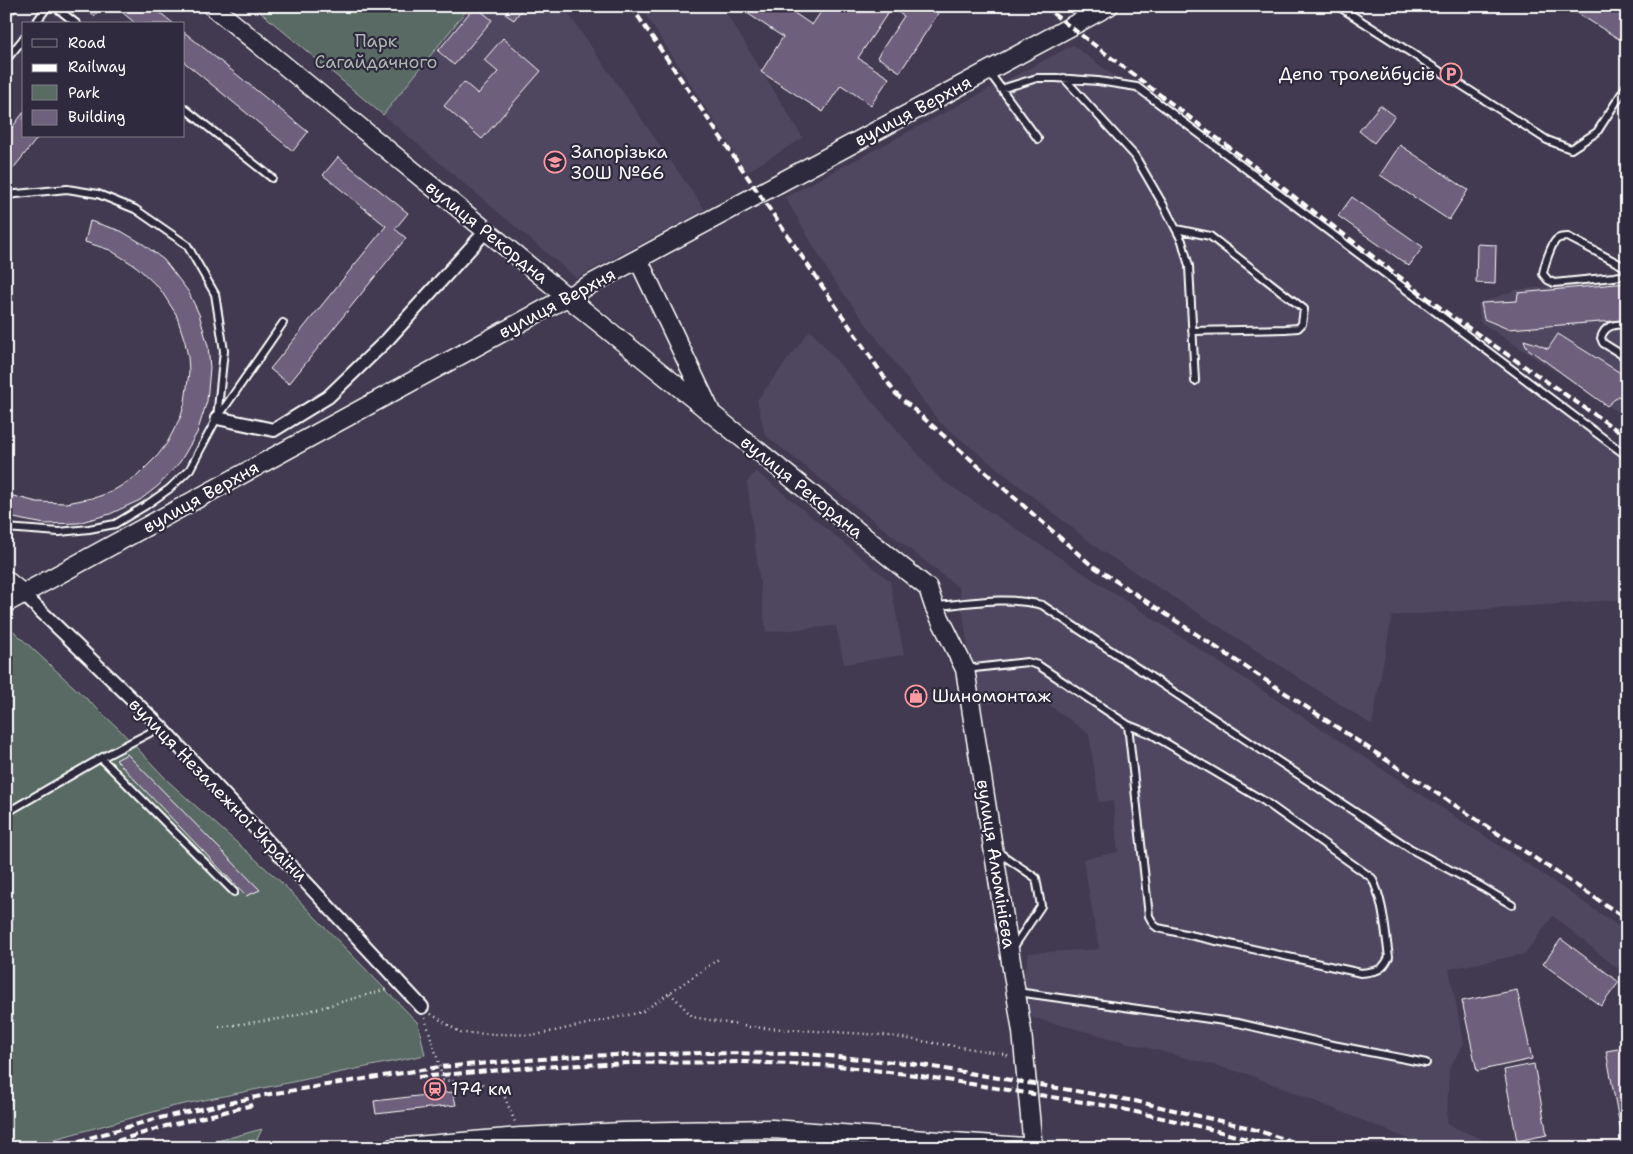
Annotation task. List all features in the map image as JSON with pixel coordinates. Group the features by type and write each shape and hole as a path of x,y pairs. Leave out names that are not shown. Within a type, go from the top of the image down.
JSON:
{"street":[{"name":"вулиця Рекордна","path":"212,6 566,298 928,588"},
{"name":"вулиця Верхня","path":"6,603 638,259 1109,6"},
{"path":"217,418 274,430 328,397 388,339 486,231"},
{"path":"638,259 712,414"},
{"name":"вулиця Незалежної України","path":"6,580 23,594 161,727 422,1007"},
{"name":"вулиця Алюмінієва","path":"928,588 934,606 965,669 1016,992 1034,1147"},
{"path":"393,1148 520,1137 772,1129 1034,1147"},
{"path":"710,1130 731,1148"}],"lane":[{"path":"36,22 48,6"},
{"path":"54,6 74,22"},
{"path":"1338,6 1547,140 1571,149 1597,132 1627,85"},
{"path":"6,60 22,40"},
{"path":"988,71 1038,139"},
{"path":"1001,89 1037,78 1098,81 1137,87 1627,456"},
{"path":"1064,78 1135,156 1182,241 1189,266 1195,381"},
{"path":"185,109 272,178"},
{"path":"6,194 67,189 98,194 135,209 187,245 215,294 224,350 217,418"},
{"path":"1176,229 1210,236 1304,310 1302,324 1298,328 1285,330 1192,331"},
{"path":"1627,268 1568,237 1562,237 1557,239 1553,246 1543,274 1554,283 1627,275"},
{"path":"6,528 59,532 115,524 169,489 190,469 217,418 283,323"},
{"path":"1627,324 1608,326 1601,338 1603,343 1627,358"},
{"path":"934,606 1000,600 1026,601 1042,605 1411,848 1512,905"},
{"path":"965,669 1027,662 1038,664 1128,725 1151,734 1264,801 1372,878 1380,899 1389,957 1385,965 1378,971 1361,973 1167,930 1154,925 1150,916 1128,725"},
{"path":"6,813 101,758 161,727"},
{"path":"101,758 234,892"},
{"path":"993,849 1036,878 1041,906 1010,953"},
{"path":"1016,992 1238,1022 1328,1044 1426,1063"},
{"path":"698,1148 710,1130"}],"path":[{"path":"422,1007 461,1033 536,1035 642,1012 720,958"},
{"path":"219,1027 284,1018 401,985"},
{"path":"670,993 693,1017 749,1027 883,1035 1005,1054 1025,1063"},
{"path":"422,1007 440,1067 442,1080 500,1086 520,1137"}],"shaded area":[{"name":"Запорізька ЗОШ №66","path":"470,6 563,6 705,210 576,278 383,115"},
{"path":"640,6 722,6 803,138 747,172"},
{"path":"1073,45 1627,460 1627,599 1392,616 1372,725 1100,550 939,422 832,278 785,197"},
{"path":"1627,279 1627,418 1480,322 1478,304 1515,290"},
{"path":"810,330 940,479 1538,871 1627,932 1627,955 1617,968 1553,916 1525,954 1449,969 1464,1043 1449,1069 1447,1124 1502,1148 1431,1148 1247,1074 1026,1016 1021,988 1029,953 1099,949 1083,859 1118,852 1113,801 1099,802 1089,734 1043,701 976,704 959,588 765,435 757,400"},
{"path":"756,471 890,581 904,655 844,664 836,626 766,632 747,482"}],"green space":[{"name":"Парк Сагайдачного","path":"253,6 470,6 383,115"},
{"path":"6,624 118,728 170,783 282,883 418,1023 425,1055 175,1106 22,1148 6,1148"},
{"path":"262,1129 253,1148 191,1148"}],"building":[{"path":"6,6 20,6 6,23"},
{"path":"81,6 102,6 94,16"},
{"path":"115,6 152,6 172,22 134,22"},
{"path":"475,6 492,20 454,65 438,51"},
{"path":"511,6 524,6 514,20 505,14"},
{"path":"738,6 784,6 812,25 825,6 943,6 900,72 877,57 904,16 891,8 858,58 889,78 871,105 841,85 823,112 761,72 783,37"},
{"path":"1566,6 1627,6 1627,25 1619,39"},
{"path":"185,33 308,132 293,151 185,63"},
{"path":"503,38 541,71 482,139 444,106 464,82 478,94 498,72 484,60"},
{"path":"1380,105 1395,116 1374,143 1359,131"},
{"path":"22,115 22,138 37,138 12,170 6,166 6,135"},
{"path":"1400,145 1468,190 1449,220 1380,175"},
{"path":"338,157 408,213 395,229 406,238 289,384 270,369 386,226 323,175"},
{"path":"1352,197 1423,247 1409,266 1338,216"},
{"path":"90,221 121,231 143,244 164,260 188,291 199,314 208,346 210,368 207,401 197,433 180,462 158,486 140,500 110,514 78,523 45,524 6,516 6,494 37,502 67,503 111,492 137,476 167,443 181,416 185,402 189,372 188,357 176,314 160,289 137,267 110,250 85,242"},
{"path":"1477,244 1496,245 1495,284 1476,283"},
{"path":"1627,283 1627,320 1508,329 1484,319 1481,303 1517,301 1518,293"},
{"path":"1558,334 1627,377 1627,396 1622,393 1607,406 1527,348 1524,340 1548,349"},
{"path":"1627,335 1627,355 1623,352 1621,336"},
{"path":"127,754 260,890 246,896 116,760"},
{"path":"1561,939 1619,982 1601,1006 1543,964"},
{"path":"1517,990 1532,1059 1477,1071 1462,1001"},
{"path":"1624,1048 1627,1066 1627,1148 1624,1148 1606,1051"},
{"path":"1534,1064 1547,1135 1517,1141 1504,1070"},
{"path":"453,1092 456,1105 376,1114 374,1101"}],"railway":[{"path":"631,6 895,393 1090,564 1627,919"},
{"path":"1043,6 1450,315 1627,437"},
{"path":"55,1148 155,1119 270,1094 440,1067 579,1056 703,1053 806,1054 915,1064 1135,1101 1246,1127 1313,1148"},
{"path":"418,1077 537,1067 630,1063 745,1062 838,1066 915,1075 1114,1107 1206,1128 1280,1148"},
{"path":"94,1148 166,1126 253,1105"}],"place":[{"name":"Депо тролейбусів","path":"1451,74"},
{"name":"Запорізька ЗОШ №66","path":"555,162"},
{"name":"Шиномонтаж","path":"916,696"},
{"name":"174 км","path":"435,1089"}]}
